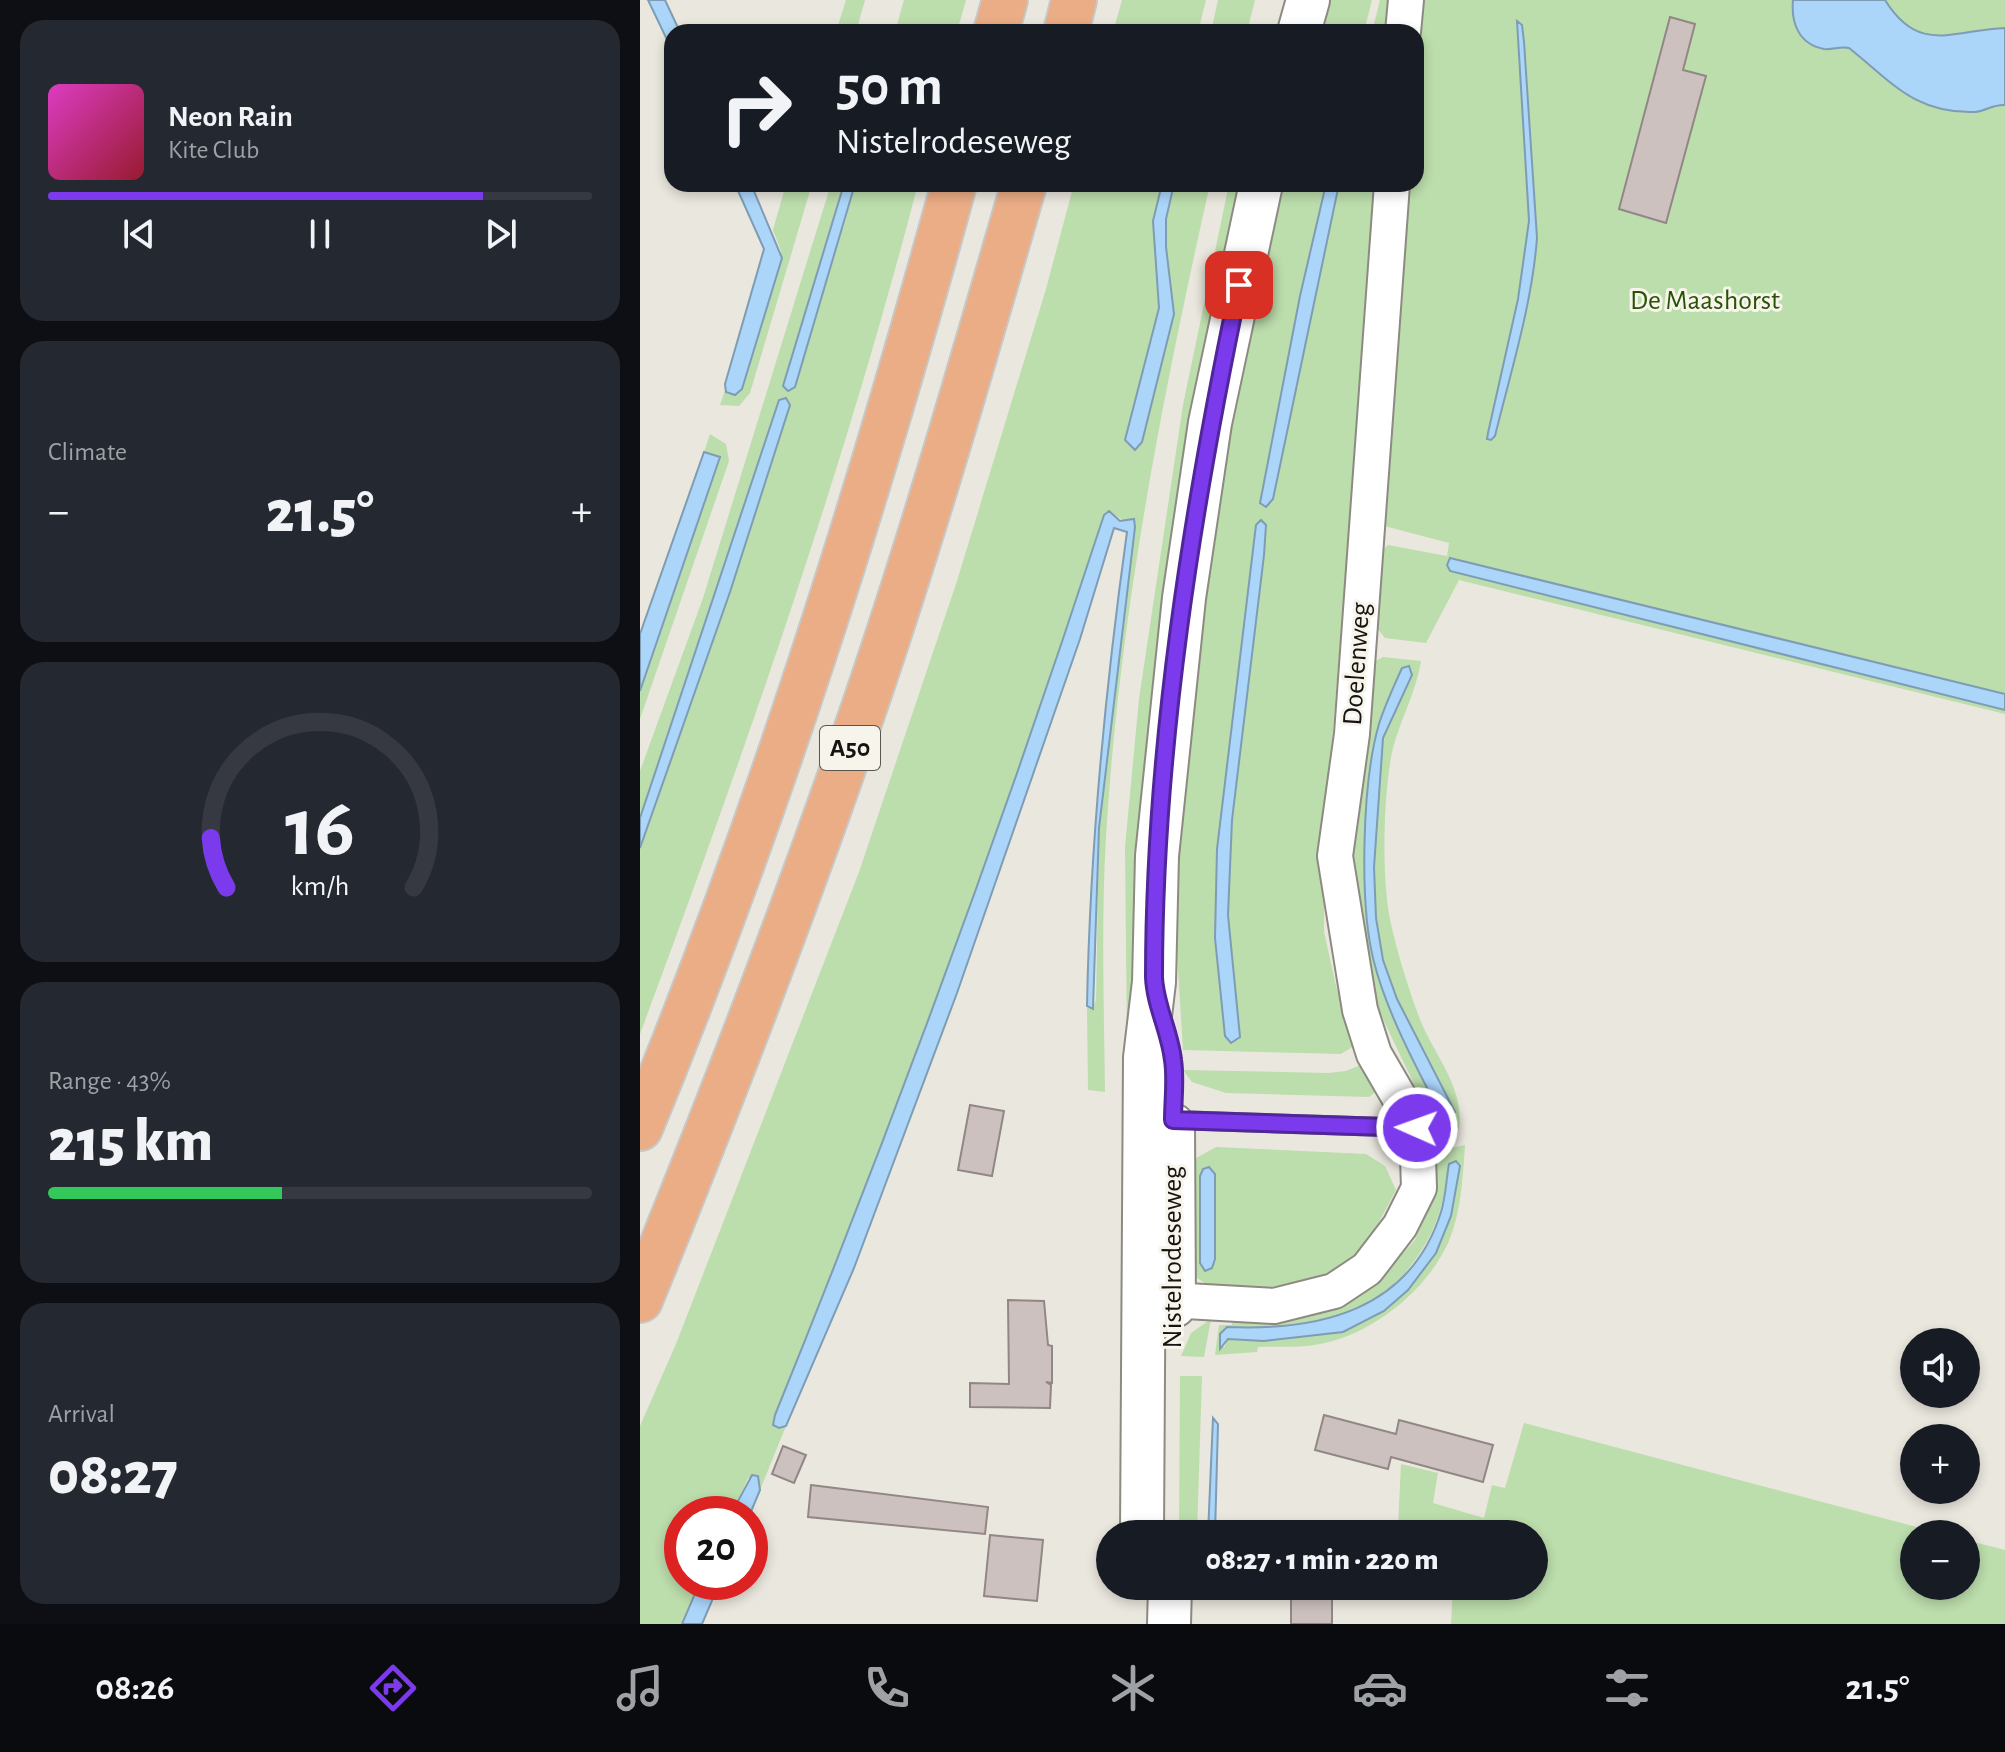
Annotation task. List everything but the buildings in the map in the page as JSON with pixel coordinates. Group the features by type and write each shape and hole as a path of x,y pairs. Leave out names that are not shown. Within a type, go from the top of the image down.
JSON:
{"highway":[{"path":"998,24 1005,0"},
{"path":"1068,24 1074,0"},
{"name":"A50","path":"640,1128 748,850 830,614 952,192"},
{"name":"A50","path":"640,1300 746,1031 856,734 958,414 1022,192"}],"street":[{"path":"1301,24 1308,0"},
{"path":"1404,24 1406,0"},
{"name":"Nistelrodeseweg","path":"1169,1520 1159,1300 1143,1199 1159,1120 1145,1058 1154,982 1157,856 1184,598 1210,423 1259,192"},
{"name":"Doelenweg","path":"1159,1300 1274,1306 1334,1291 1367,1269 1400,1226 1419,1188 1417,1128 1374,1054 1360,1010 1335,856 1352,734 1391,192"},
{"name":"Nistelrodeseweg","path":"1143,1520 1159,1300"},
{"path":"1141,1600 1141,1624"},
{"path":"1169,1624 1170,1600"}],"lane":[{"path":"1159,1120 1417,1128"}],"green space":[{"path":"846,0 865,0 858,24 838,24"},
{"path":"904,0 966,0 959,24 897,24"},
{"path":"1122,0 1206,0 1200,24 1115,24"},
{"path":"1218,0 1255,0 1249,24 1213,24"},
{"path":"1330,0 1372,0 1366,24 1323,24"},
{"name":"De Maashorst","path":"1380,0 2005,0 2005,694 1451,558 1447,565 2005,710 2005,714 1459,580 1426,643 1385,638 1372,622 1375,556 1388,545 1447,556 1449,543 1350,517 1324,842 1324,932 1336,986 1355,1037 1354,1046 1341,1054 1183,1050 1173,888 1199,634 1232,415 1279,192 1324,192 1300,296 1271,505 1337,192 1424,192 1424,24 1374,24","holes":["1266,525 1232,820 1228,915 1240,1037 1225,1036 1215,938 1217,849 1256,526"]},
{"path":"784,192 810,192 750,393 739,406 720,405 781,251 773,230"},
{"path":"829,192 842,192 832,226 843,229 853,192 916,192 825,506 717,824 640,1034 640,848 730,592 789,400 779,400 640,818 640,771 703,598"},
{"path":"1072,192 1160,192 1153,222 1159,308 1125,440 1138,448 1174,314 1166,247 1166,219 1172,192 1208,192 1159,427 1121,673 1104,869 1105,1092 1088,1090 1087,1006 1093,1008 1096,1000 1099,828 1135,527 1109,512 1104,515 1028,742 947,968 775,1415 779,1428 786,1426 760,1490 758,1476 748,1478 740,1496 664,1496 664,1600 692,1600 682,1624 640,1624 640,1426 676,1344 859,872 957,581 1046,289"},
{"path":"1227,192 1244,192 1137,1051 1127,1044 1125,847 1139,699 1183,405"},
{"path":"710,434 726,444 729,461 640,719 640,691 720,458 704,452"},
{"path":"1383,657 1421,661 1396,737 1390,766 1384,836 1386,884 1391,924 1404,971 1425,1031 1453,1085 1460,1114 1459,1129 1448,1131 1431,1120 1372,996 1351,892 1366,666","holes":["1411,675 1383,738 1374,867 1376,918 1383,960 1397,999 1455,1112 1444,1119 1374,962 1364,892 1370,780 1378,727 1389,697"]},
{"path":"1368,1062 1382,1087 1369,1097 1226,1093 1192,1082 1183,1070 1328,1073 1346,1071"},
{"path":"1465,1145 1461,1195 1448,1243 1425,1279 1393,1310 1355,1333 1335,1340 1307,1346 1258,1347 1257,1352 1215,1355 1219,1325 1232,1325 1233,1316 1376,1283 1415,1240 1428,1210 1437,1163 1451,1148","holes":["1460,1166 1451,1216 1436,1253 1408,1290 1384,1311 1343,1332 1264,1341 1228,1339 1224,1348 1220,1334 1227,1327 1277,1328 1325,1322 1371,1302 1409,1268 1423,1247 1435,1225 1447,1176"]},
{"path":"1216,1147 1366,1154 1385,1166 1396,1190 1365,1244 1338,1269 1312,1280 1278,1286 1216,1286 1199,1279 1186,1266 1191,1161","holes":["1203,1169 1215,1174 1212,1268 1200,1263 1200,1176"]},
{"path":"1211,1319 1204,1357 1181,1356 1191,1333"},
{"path":"1180,1376 1202,1376 1197,1520 1179,1520"},
{"path":"1524,1423 1900,1523 1900,1600 1980,1600 1980,1544 2005,1550 2005,1624 1451,1624 1452,1600 1548,1600 1548,1520 1398,1520 1401,1464 1438,1473 1433,1503 1484,1518 1492,1485 1505,1488"}],"water":[{"path":"648,0 665,0 676,24 664,24 664,33"},
{"path":"1793,0 1885,0 1898,17 1924,34 1953,35 2005,28 2005,105 1975,112 1954,111 1919,101 1891,83 1849,48 1824,49 1808,42 1795,24"},
{"path":"1517,21 1522,25 1524,42 1537,238 1531,288 1520,337 1495,436 1491,440 1487,439 1488,433 1518,299 1529,221"},
{"path":"739,192 754,192 782,258 742,389 735,395 726,392 725,384 764,249"},
{"path":"842,192 853,192 795,387 788,391 783,386"},
{"path":"1160,192 1172,192 1166,219 1166,247 1174,314 1142,442 1135,450 1125,440 1159,308 1153,221"},
{"path":"1324,192 1337,192 1273,499 1266,507 1260,503 1300,296"},
{"path":"786,398 790,405 730,592 640,848 640,818 779,400"},
{"path":"704,452 720,457 640,691 640,634"},
{"path":"1109,511 1120,521 1134,519 1135,527 1099,828 1093,1009 1087,1006 1095,828 1105,709 1127,532 1114,528 1080,639 957,993 854,1268 786,1426 779,1428 773,1425 775,1415 947,968 1028,742 1104,515"},
{"path":"1261,520 1266,525 1264,555 1232,820 1228,915 1240,1037 1231,1043 1225,1036 1215,938 1217,849 1256,525"},
{"path":"1450,558 2005,694 2005,710 1450,571 1447,565"},
{"path":"1409,666 1412,675 1383,738 1374,867 1376,918 1383,960 1397,999 1455,1112 1443,1119 1387,1002 1374,962 1366,909 1364,843 1373,749 1379,724 1402,668"},
{"path":"1456,1161 1460,1166 1451,1216 1436,1253 1408,1290 1384,1311 1343,1332 1264,1341 1228,1339 1220,1349 1220,1334 1227,1327 1295,1325 1357,1308 1384,1293 1407,1272 1427,1246 1443,1206 1449,1164"},
{"path":"1209,1167 1215,1174 1215,1259 1212,1268 1205,1271 1200,1263 1200,1176 1203,1169"},
{"path":"1213,1418 1218,1424 1215,1520 1209,1520"},
{"path":"752,1475 758,1476 758,1496 741,1496"},
{"path":"692,1600 712,1600 702,1624 682,1624"}],"route":[{"path":"1239,285 1210,423 1184,598 1157,856 1154,982 1173,1059 1173,1120 1417,1128"}]}
